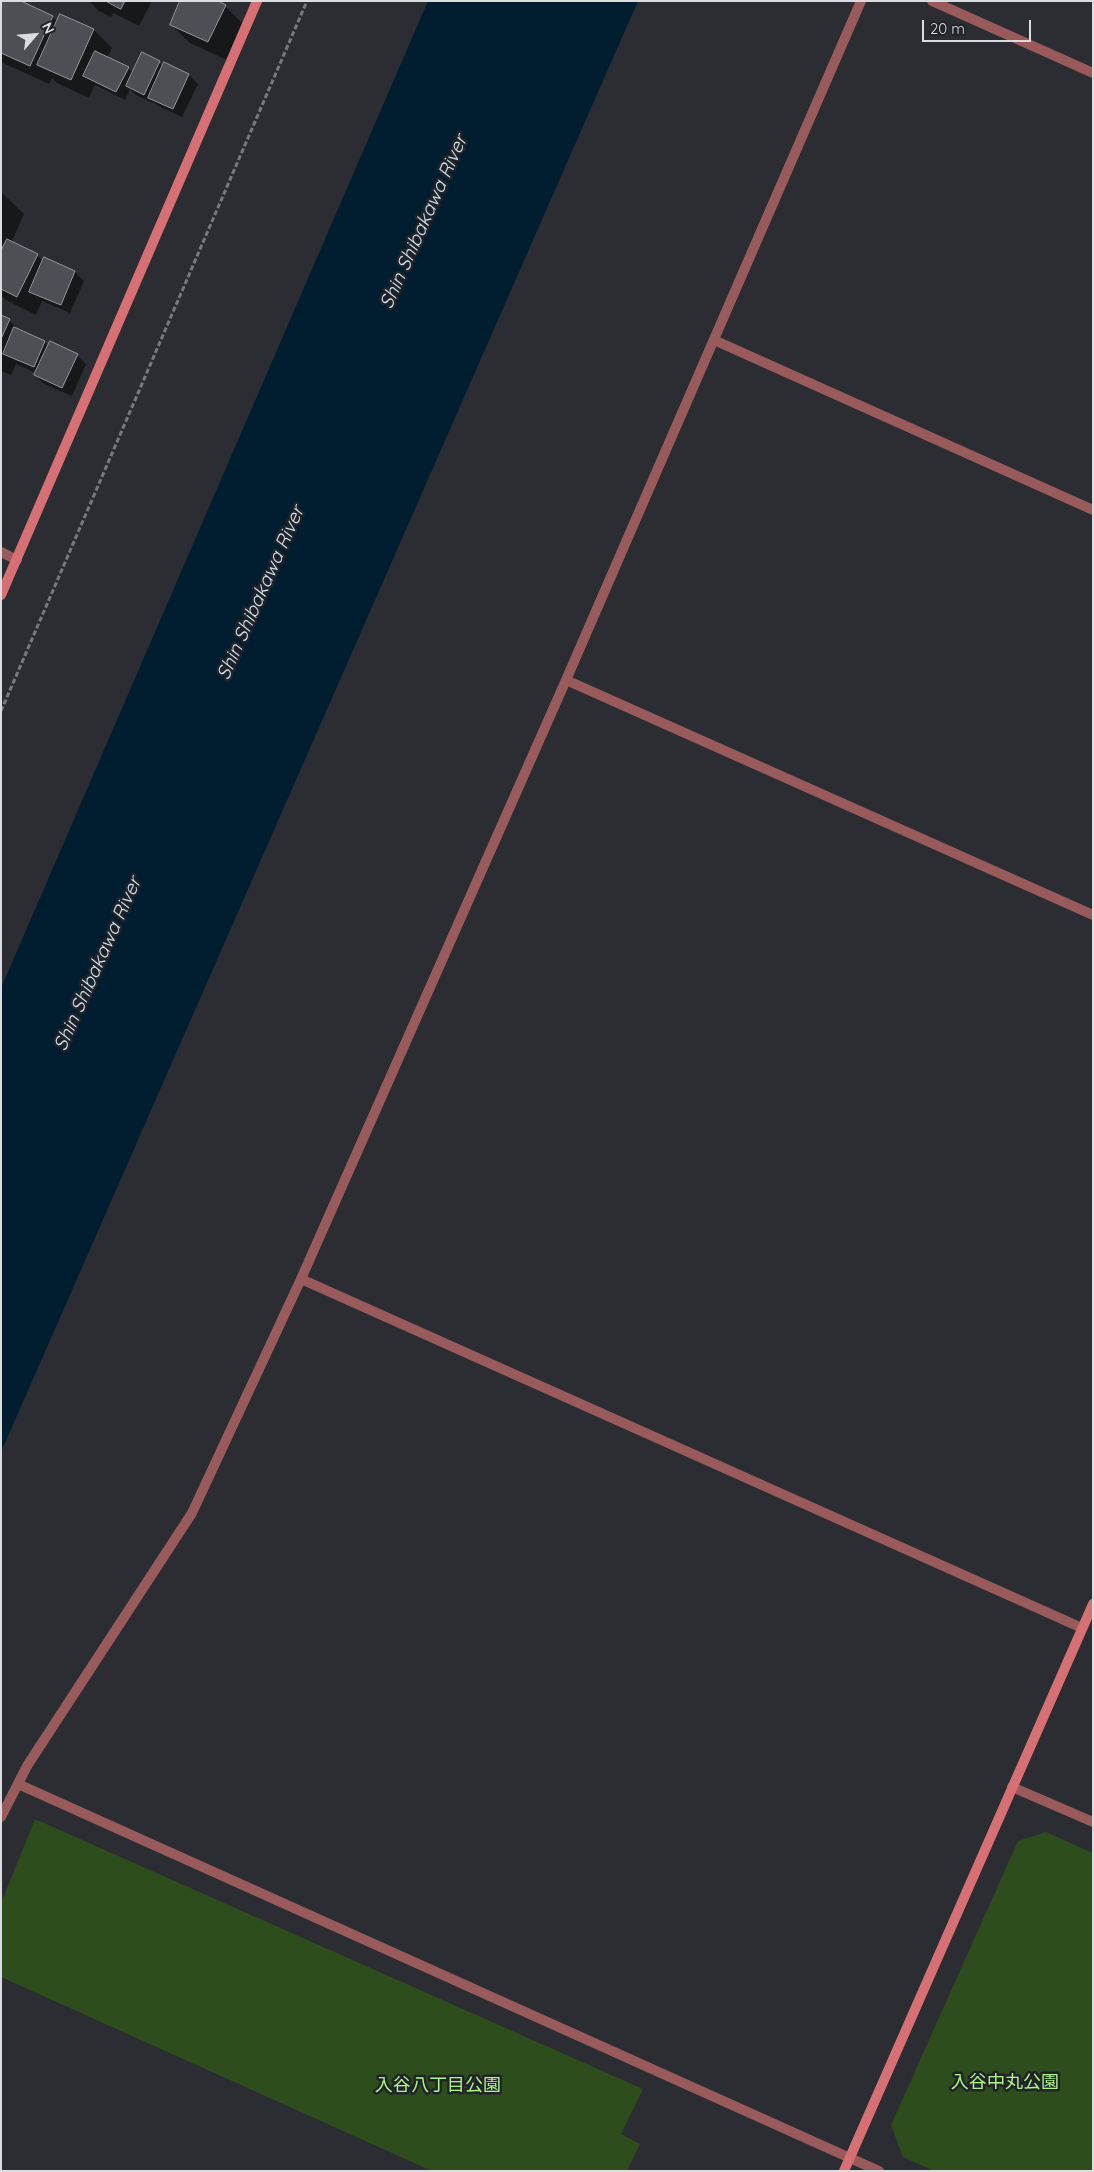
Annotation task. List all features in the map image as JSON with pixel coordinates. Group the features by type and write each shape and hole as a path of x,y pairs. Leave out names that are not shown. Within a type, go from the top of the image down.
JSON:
{"street":[{"path":"1,595 257,1"},
{"path":"1,1817 27,1766 192,1513 301,1279 566,680 861,1"},
{"path":"932,1 1093,73"},
{"path":"714,340 1093,510"},
{"path":"1,552 17,560"},
{"path":"566,680 1093,915"},
{"path":"301,1279 1082,1628"},
{"path":"844,2171 1093,1604"},
{"path":"18,1784 879,2171"},
{"path":"1012,1787 1093,1822"}],"path":[{"path":"1,711 307,1"}],"green space":[{"name":"入谷八丁目公園","path":"35,1819 643,2089 621,2134 640,2144 627,2171 432,2171 1,1977 1,1903"},
{"name":"入谷中丸公園","path":"1046,1832 1093,1853 1093,2171 934,2171 903,2157 891,2125 1018,1841"}],"water":[{"name":"Shin Shibakawa River","path":"428,1 638,1 1,1452 1,988"}],"building":[{"path":"1,1 21,1 53,16 30,66 1,53"},
{"path":"106,1 125,1 121,9"},
{"path":"180,1 218,1 226,5 208,42 170,25"},
{"path":"60,14 94,29 71,80 37,65"},
{"path":"95,51 129,67 116,92 83,76"},
{"path":"142,52 160,61 144,95 126,86"},
{"path":"164,62 189,74 173,109 148,98"},
{"path":"7,239 38,254 17,297 1,289 1,251"},
{"path":"44,257 75,271 61,305 29,292"},
{"path":"1,315 10,319 1,339"},
{"path":"14,327 45,341 34,367 3,354"},
{"path":"50,341 78,354 62,388 34,375"}]}
